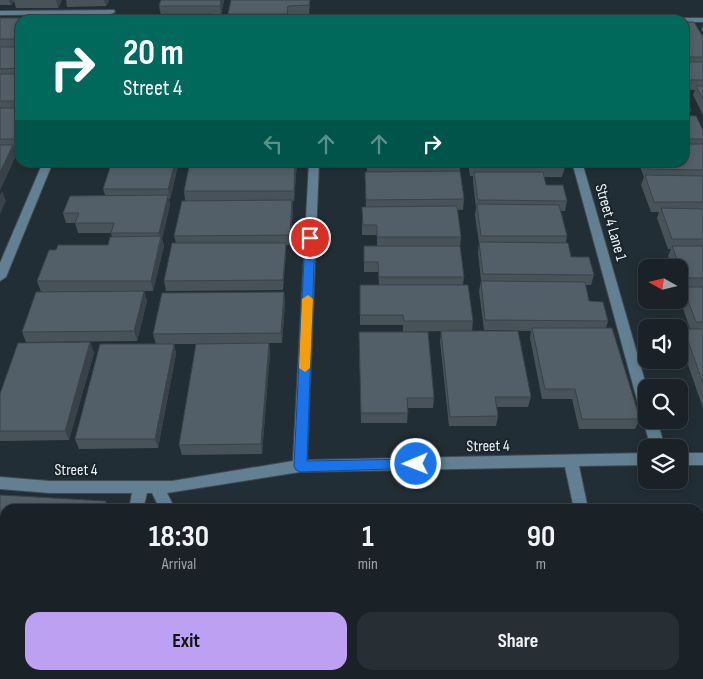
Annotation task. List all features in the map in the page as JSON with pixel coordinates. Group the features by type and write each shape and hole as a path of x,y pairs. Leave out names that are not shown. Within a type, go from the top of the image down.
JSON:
{"street":[{"path":"0,13 112,9 110,15"},
{"path":"689,20 703,20"},
{"path":"0,277 46,167"},
{"path":"300,466 314,167"},
{"name":"Street 4 Lane 1","path":"578,167 638,379"},
{"name":"Street 4","path":"0,482 50,487 172,487 300,466 638,459"},
{"path":"688,459 703,459"},
{"path":"571,461 579,504"},
{"path":"139,504 148,487 163,504"}],"building":[{"path":"161,0 221,0 220,6 159,6"},
{"path":"231,0 310,0 309,5 288,6 287,14 228,14"},
{"path":"163,14 212,14 212,15"},
{"path":"0,18 15,18 15,39 0,39"},
{"path":"689,22 694,22 703,37 703,57 689,57"},
{"path":"0,47 15,47 15,68 0,69"},
{"path":"689,62 703,62 703,80 689,80"},
{"path":"0,74 15,74 15,101 0,101"},
{"path":"696,86 703,86 703,99"},
{"path":"0,108 15,108 15,139 0,139"},
{"path":"689,115 696,116 703,130 703,139 689,139"},
{"path":"689,144 703,144 703,170 648,169 647,167 689,167"},
{"path":"0,145 13,145 0,172"},
{"path":"110,167 174,167 168,189 103,189"},
{"path":"189,167 295,167 294,191 184,191"},
{"path":"460,171 464,199 366,200 365,172"},
{"path":"474,172 543,172 546,185 563,185 567,201 478,200"},
{"path":"645,175 703,176 703,202 654,202"},
{"path":"168,195 159,233 111,233 114,223 75,223 79,213 63,213 70,196"},
{"path":"292,200 290,235 174,236 182,201"},
{"path":"477,204 559,205 567,236 481,236"},
{"path":"457,206 461,237 377,237 377,225 363,225 362,207"},
{"path":"661,208 703,209 703,239 672,239"},
{"path":"161,236 151,281 37,281 49,250 56,250 58,245 108,245 110,237"},
{"path":"479,242 568,243 571,257 589,257 594,275 483,274"},
{"path":"172,243 286,243 283,280 164,281"},
{"path":"364,246 460,246 464,277 379,277 378,262 364,262"},
{"path":"672,246 703,246 703,278 688,278 688,259 677,259"},
{"path":"481,281 585,282 589,301 603,302 608,321 485,320"},
{"path":"360,285 468,285 473,321 404,321 403,315 360,315"},
{"path":"688,287 703,287 703,322 696,322 688,300"},
{"path":"144,291 134,331 22,332 36,292"},
{"path":"284,292 281,333 153,334 162,293"},
{"path":"532,328 612,328 638,412 638,419 582,419 575,389 545,389"},
{"path":"688,329 703,329 703,384 688,341"},
{"path":"441,331 518,331 531,397 495,397 498,416 450,417"},
{"path":"359,332 428,332 434,398 407,398 408,413 361,413"},
{"path":"90,342 65,431 0,431 0,394 18,343"},
{"path":"269,343 261,444 179,445 196,344"},
{"path":"100,344 174,344 155,439 75,439"},
{"path":"0,495 106,501 105,504 0,504"}],"slow traffic":[{"path":"305,368 308,299"}],"route":[{"path":"310,238 300,466 416,464"}]}
